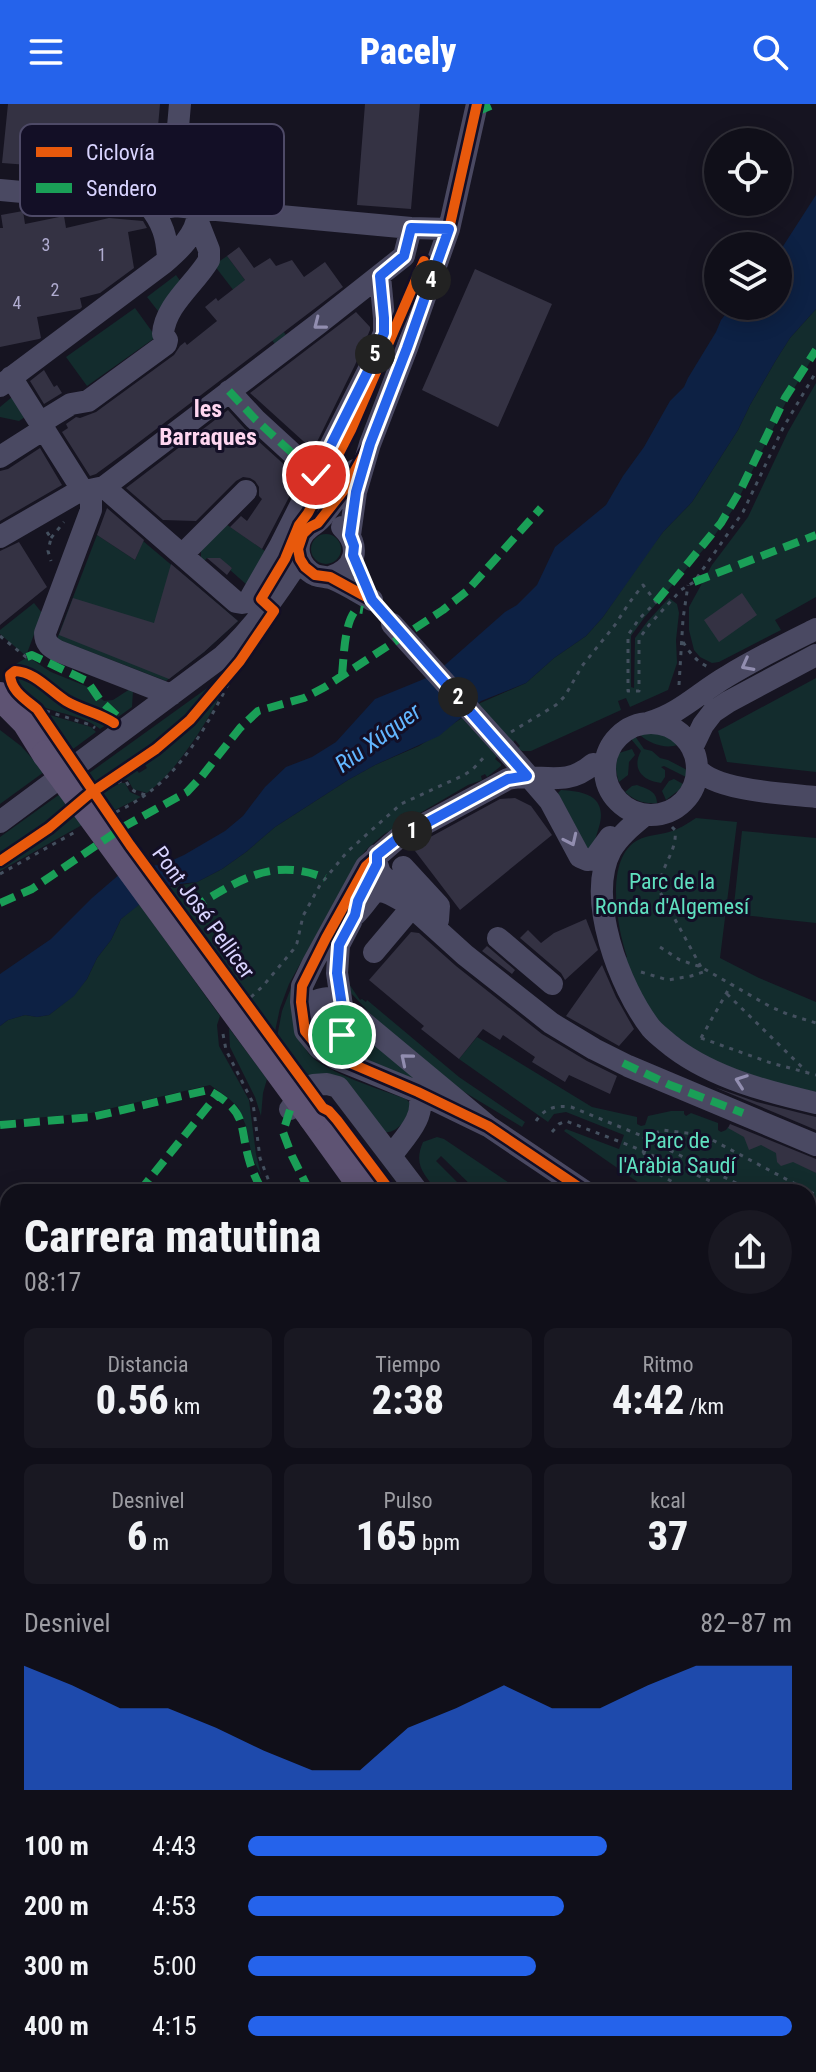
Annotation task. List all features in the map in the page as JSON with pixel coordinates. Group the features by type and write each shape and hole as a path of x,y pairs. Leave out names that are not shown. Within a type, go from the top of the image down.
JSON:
{"main road":[{"path":"0,696 48,740"},
{"path":"0,719 22,733 48,740"},
{"name":"Pont José Pellicer","path":"48,740 301,1113 359,1184"}],"street":[{"path":"178,124 180,104"},
{"path":"198,216 185,242 168,259 6,381 93,490 183,554 236,602 258,604 315,570 347,569 356,492 370,444 449,229 477,104"},
{"path":"0,190 20,192"},
{"path":"156,216 167,240 168,259"},
{"path":"198,216 449,229"},
{"path":"0,457 71,404 88,401 166,344 163,334 170,311 209,260 209,250 198,216"},
{"path":"0,537 93,490 229,391 404,256 411,228"},
{"path":"0,822 223,656 244,637 271,564 384,333 380,276"},
{"path":"229,391 316,475"},
{"path":"370,444 344,490 318,523 303,534 298,549 315,570 372,600"},
{"path":"93,490 91,510 45,633 46,642 58,651 171,695"},
{"path":"183,554 246,491"},
{"path":"318,523 337,524 352,545 372,600 525,763 540,768 566,770 593,764"},
{"path":"816,629 726,677 676,712 631,727 619,736 605,766 609,789 624,806 640,814 670,812 690,795 696,782 695,758 703,725 713,712 816,655"},
{"path":"650,722 683,736 705,777 713,781 752,790 816,797"},
{"path":"506,742 527,776 550,801 583,859 597,857 611,836 640,814"},
{"path":"488,1126 418,1092 337,1059 319,1048 305,1031 302,986 366,866 397,839 508,779 571,777 583,773 613,745"},
{"path":"680,805 706,796 752,790"},
{"path":"640,814 611,849 602,899 611,946 634,1001 653,1030 703,1066 752,1085 816,1103"},
{"path":"377,859 380,873 410,906"},
{"path":"311,1037 328,1042 336,1040 345,1030 337,973 339,945 355,915 377,859"},
{"path":"403,867 439,906 435,926"},
{"path":"355,915 370,896 384,890 410,906 551,1023 594,1049 678,1089 816,1145"},
{"path":"374,952 410,906"},
{"path":"498,938 552,984"},
{"path":"512,993 534,968"},
{"path":"303,1015 307,1007 321,998 329,998 357,1017 488,1126 574,1184"},
{"path":"301,1113 313,1085 338,1087 412,1184"},
{"path":"391,1156 421,1111 422,1101 418,1092"},
{"path":"413,1125 429,1117 463,1115"}],"path":[{"path":"506,742 519,725 556,705 565,696 582,666 643,585 656,602 628,635 628,691 639,691 639,639 681,590 694,582 743,512 783,428 816,372"},
{"path":"40,534 47,532 51,538 48,551 52,559 47,571"},
{"path":"679,689 688,585"},
{"path":"0,636 27,657"},
{"path":"683,642 700,663 716,669"},
{"path":"206,703 240,661"},
{"path":"90,791 111,818 167,779 207,722 240,661"},
{"path":"37,709 48,740"},
{"path":"37,709 91,725 101,733"},
{"path":"90,791 128,769"},
{"path":"90,791 123,780 133,791 147,795"},
{"path":"672,827 675,830 675,844 662,872 660,892 701,967"},
{"path":"0,874 78,830"},
{"path":"660,947 787,1014 816,1023"},
{"path":"636,969 663,980 706,971"},
{"path":"697,1045 731,985"},
{"path":"727,994 809,1073"},
{"path":"223,1030 226,1050 253,1103 260,1158 270,1184"},
{"path":"701,1038 816,1075"},
{"path":"536,1121 542,1112 550,1108 571,1107 640,1135 738,1184"},
{"path":"552,1132 566,1121 717,1184"},
{"path":"640,1135 663,1130 703,1135 795,1184"},
{"path":"643,1151 650,1169 676,1184"}],"green space":[{"path":"227,256 286,335 275,344 214,265"},
{"path":"176,275 181,282 158,311 147,297"},
{"path":"135,308 156,337 87,386 66,357"},
{"path":"816,309 816,352 787,400 734,508 709,543 631,636 631,687 634,688 635,638 669,598 677,604 677,663 668,690 630,707 626,698 618,701 621,710 531,751 522,751 515,740 513,742 478,704 526,683 554,658 586,636 603,617 649,550 692,502 738,430 790,338"},
{"path":"816,383 816,597 775,620 781,630 712,663 694,650 689,630 689,607 712,565 748,517 788,432"},
{"path":"12,397 25,417 19,421 0,417 0,407"},
{"path":"226,524 265,551 247,585 230,570 232,568 216,558 201,559 201,550"},
{"path":"326,534 337,538 341,549 337,560 326,564 315,560 311,549 315,538"},
{"path":"97,535 135,560 143,541 238,621 166,681 57,639"},
{"path":"34,603 42,613 26,656 0,634 0,630"},
{"path":"28,657 51,672 88,687 104,701 113,700 130,689 133,691 132,707 114,720 68,699 27,668 7,672"},
{"path":"18,673 66,704 109,723 100,729 90,722 27,699 13,677"},
{"path":"224,676 179,723 129,762 92,785 85,776"},
{"path":"816,678 816,772 727,762 718,731"},
{"path":"225,685 192,744 170,772 147,793 133,789 128,780 118,779 135,768 139,773 147,768 144,763 194,721"},
{"path":"43,713 91,727 96,732 69,752"},
{"path":"462,718 497,756 495,759 501,766 487,777 485,774 481,776 482,780 384,834 358,859 289,984 274,1036 166,888 197,882 222,869 275,827 348,780 419,746"},
{"path":"0,730 21,746 44,772 0,804"},
{"path":"647,732 664,736 678,745 653,743 640,735"},
{"path":"635,736 644,749 687,770 686,777 664,766 661,767 665,770 665,777 661,783 644,777 637,763 641,751 631,739"},
{"path":"632,749 635,755 629,762 628,775 619,782 616,768 619,753"},
{"path":"674,779 683,784 666,800 662,791"},
{"path":"125,783 130,792 141,797 111,812 99,795"},
{"path":"637,785 653,793 657,803 640,801 625,792"},
{"path":"561,790 586,794 600,808 599,827 588,850 558,793"},
{"path":"60,794 69,807 0,857 0,837"},
{"path":"73,813 82,825 0,871 0,865"},
{"name":"Parc de la Ronda d'Algemesí","path":"696,818 737,822 720,958 816,1002 816,1092 744,1072 699,1052 679,1039 645,1003 623,958 627,957 616,894 617,877 627,849 638,840 673,831"},
{"path":"742,831 816,838 816,923 733,914"},
{"path":"139,904 220,1016 217,1025 219,1046 249,1100 261,1175 252,1157 246,1126 238,1107 210,1085 91,1113 0,1121 0,1026 25,1015 49,1015 73,996 87,979 121,919"},
{"path":"347,970 349,984 360,1000 367,1000 459,1077 525,1122 522,1127 456,1087 379,1023 350,992 346,985"},
{"path":"291,988 298,1031 309,1054 340,1074 406,1099 412,1105 406,1119 398,1127 385,1132 315,1076 303,1075 277,1037"},
{"path":"319,1005 342,1017 333,1035 314,1032 311,1012"},
{"path":"229,1028 267,1079 261,1116 230,1047"},
{"path":"356,1030 431,1087 333,1050"},
{"name":"Parc de l'Aràbia Saudí","path":"477,1037 592,1107 637,1117 637,1124 641,1126 645,1125 648,1116 671,1111 684,1111 686,1116 691,1113 718,1123 721,1132 728,1127 816,1173 816,1184 640,1184 564,1131 566,1129 619,1149 624,1135 566,1112 554,1114 548,1122 459,1059"},
{"path":"437,1137 444,1139 511,1184 470,1184 441,1156 436,1161 459,1184 431,1184 420,1163 423,1142"}],"water":[{"name":"Riu Xúquer","path":"816,195 816,309 790,338 738,430 692,502 663,532 586,636 554,658 526,683 481,701 439,736 348,780 275,827 222,869 197,882 172,885 154,893 121,919 111,940 74,996 49,1015 25,1015 0,1026 0,974 51,939 121,873 140,866 162,865 225,831 243,816 265,787 286,767 312,757 336,742 375,699 437,672 537,585 555,547 606,505 670,401 684,387 721,320 792,320 792,232"}],"building":[{"path":"8,104 160,104 158,124 20,124 20,164 2,163"},
{"path":"365,104 420,104 411,209 357,205"},
{"path":"20,212 25,224 64,216 66,228 109,218 143,221 147,228 128,232 134,268 100,293 80,298 80,309 37,317 41,338 0,347 1,215"},
{"path":"239,247 254,268 270,258 276,266 292,260 304,277 325,262 343,287 90,476 62,432 68,428 66,424 76,417 96,412 174,355 185,342 187,345 217,321 205,307 245,280 227,256"},
{"path":"475,269 552,304 498,427 422,390"},
{"path":"356,312 370,330 313,450 250,393"},
{"path":"44,370 54,387 57,385 62,393 44,404 30,381"},
{"path":"228,410 299,478 262,549 230,527 241,516 247,521 262,499 259,487 250,478 243,477 236,481 196,521 163,520 126,488"},
{"path":"40,448 62,485 0,521 0,471"},
{"path":"107,508 144,540 135,560 97,535"},
{"path":"19,542 47,587 0,625 0,551"},
{"path":"207,558 220,558 232,568 227,575"},
{"path":"171,564 238,621 169,679 59,635 73,598 154,623"},
{"path":"742,593 757,615 719,642 704,620"},
{"path":"515,798 531,806 552,835 460,910 412,847 500,799"},
{"path":"586,919 598,950 565,980 520,938 528,930 541,943 554,933"},
{"path":"411,932 419,933 542,1034 617,1076 610,1094 569,1075 565,1082 532,1062 535,1057 503,1035 500,1040 483,1029 459,1059 421,1029 424,1026 369,980"},
{"path":"487,946 515,970 512,974 482,951"},
{"path":"602,965 634,1029 619,1046 566,1016"},
{"path":"714,1087 816,1117 816,1130"},
{"path":"730,1124 816,1159 816,1173 793,1162 781,1166 776,1153 761,1145 749,1150 744,1137 728,1128"}],"marked path":[{"path":"476,112 495,104"},
{"path":"656,602 721,523 785,398 816,350"},
{"path":"229,391 316,475"},
{"path":"0,903 32,889 125,826 187,792 258,711 304,698 325,687 443,610 467,591 541,508"},
{"path":"694,582 816,535"},
{"path":"342,675 349,622 357,609 363,610"},
{"path":"27,657 32,655 87,681 100,700 117,716"},
{"path":"191,909 239,882 271,871 306,872 325,878"},
{"path":"623,1063 743,1113"},
{"path":"0,1125 92,1117 208,1090 237,1113 251,1167 259,1184"},
{"path":"145,1184 217,1095"},
{"path":"290,1110 283,1132 306,1184"}],"cycle path":[{"path":"477,104 449,229 370,444 344,490 318,523 303,534 298,549 305,567 315,575 330,577 372,600 527,776"},
{"path":"0,861 156,749 190,720 240,661 274,611 261,599 351,430 424,261"},
{"path":"114,723 66,701 29,675 15,671 10,675 16,690 37,709 130,845 323,1108 337,1120 385,1184"},
{"path":"527,776 508,779 397,839 366,866 302,986 301,1002 305,1031 319,1048 488,1126 574,1184"}],"district":[{"name":"les Barraques","path":"208,423"}],"route":[{"path":"316,475 384,333 380,276 404,256 411,228 449,229 370,444 356,492 350,535 353,555 372,600 527,776 508,779 397,839 377,855 377,864 339,945 337,973 342,1006 347,1015 342,1035"}]}
